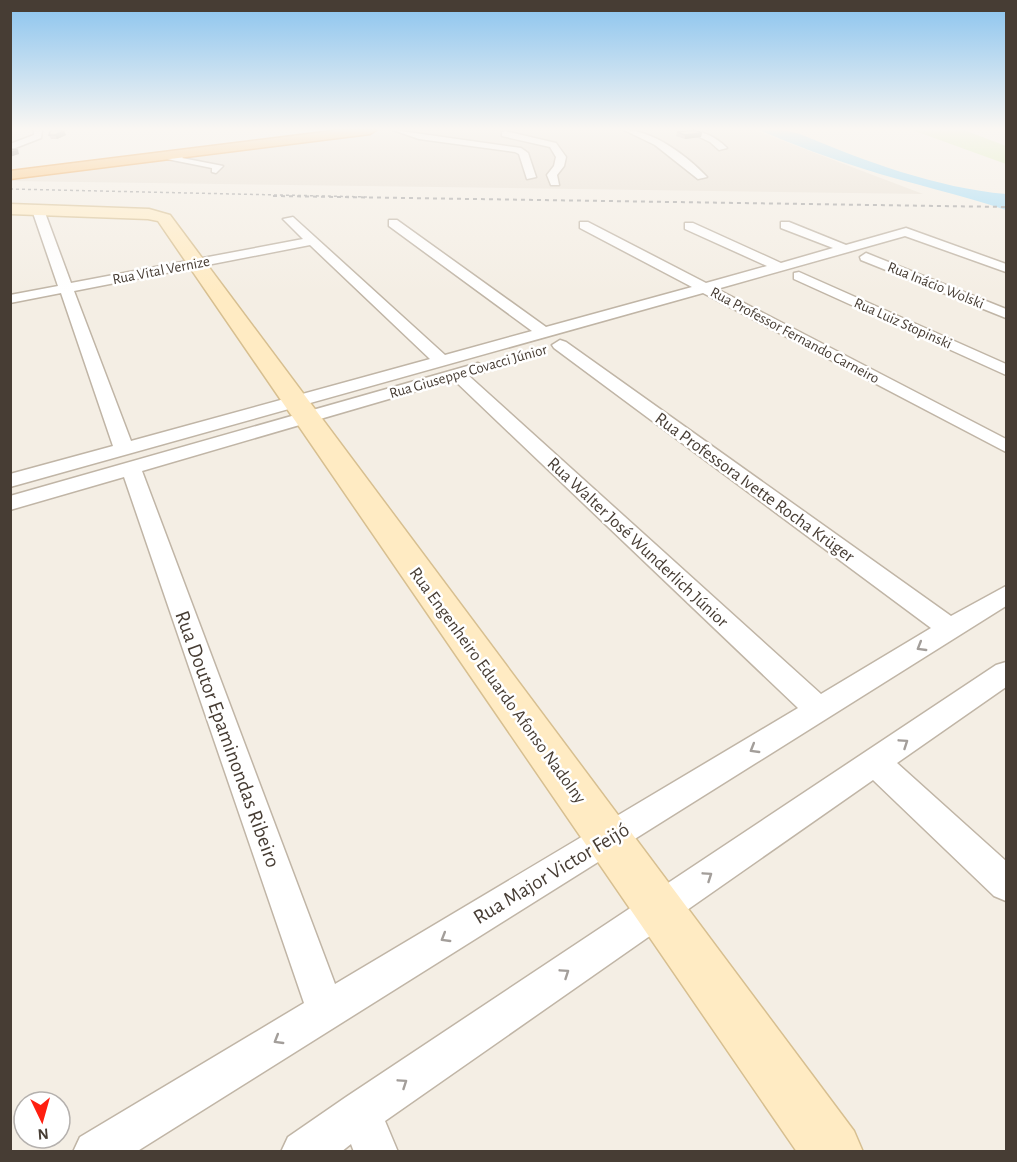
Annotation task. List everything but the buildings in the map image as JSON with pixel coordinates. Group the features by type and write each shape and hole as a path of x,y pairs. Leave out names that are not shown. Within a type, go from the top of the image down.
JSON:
{"street":[{"path":"10,210 38,210"},
{"name":"Rua Engenheiro Eduardo Afonso Nadolny","path":"38,210 148,214 164,218 833,1152"},
{"name":"Rua Doutor Epaminondas Ribeiro","path":"38,210 326,1011"},
{"name":"Rua Walter José Wunderlich Júnior","path":"289,219 819,710"},
{"name":"Rua Professora Ivette Rocha Krüger","path":"393,223 950,629"},
{"name":"Rua Professor Fernando Carneiro","path":"584,225 1006,446"},
{"path":"785,225 845,249"},
{"path":"689,226 779,267"},
{"name":"Rua Giuseppe Covacci Júnior","path":"552,339 705,288 906,232 927,240"},
{"path":"927,240 1006,268"},
{"name":"Rua Giuseppe Covacci Júnior","path":"10,503 128,459 552,339 724,298 927,240"},
{"name":"Rua Vital Vernize","path":"10,299 312,241"},
{"name":"Rua Inácio Wolski","path":"866,257 1006,314"},
{"name":"Rua Luiz Stopinski","path":"799,276 1006,370"},
{"name":"Rua Giuseppe Covacci Júnior","path":"10,482 128,459"},
{"name":"Rua Major Victor Feijó","path":"95,1152 1006,595"},
{"path":"303,1152 1006,673"},
{"path":"875,762 1006,884"},
{"path":"361,1112 376,1152"}],"shaded area":[{"path":"237,184 897,184 923,194"}],"water":[{"path":"918,184 947,184 1006,194 1006,210"}],"railway":[{"path":"10,189 369,197"},
{"path":"273,196 1006,207"}]}
